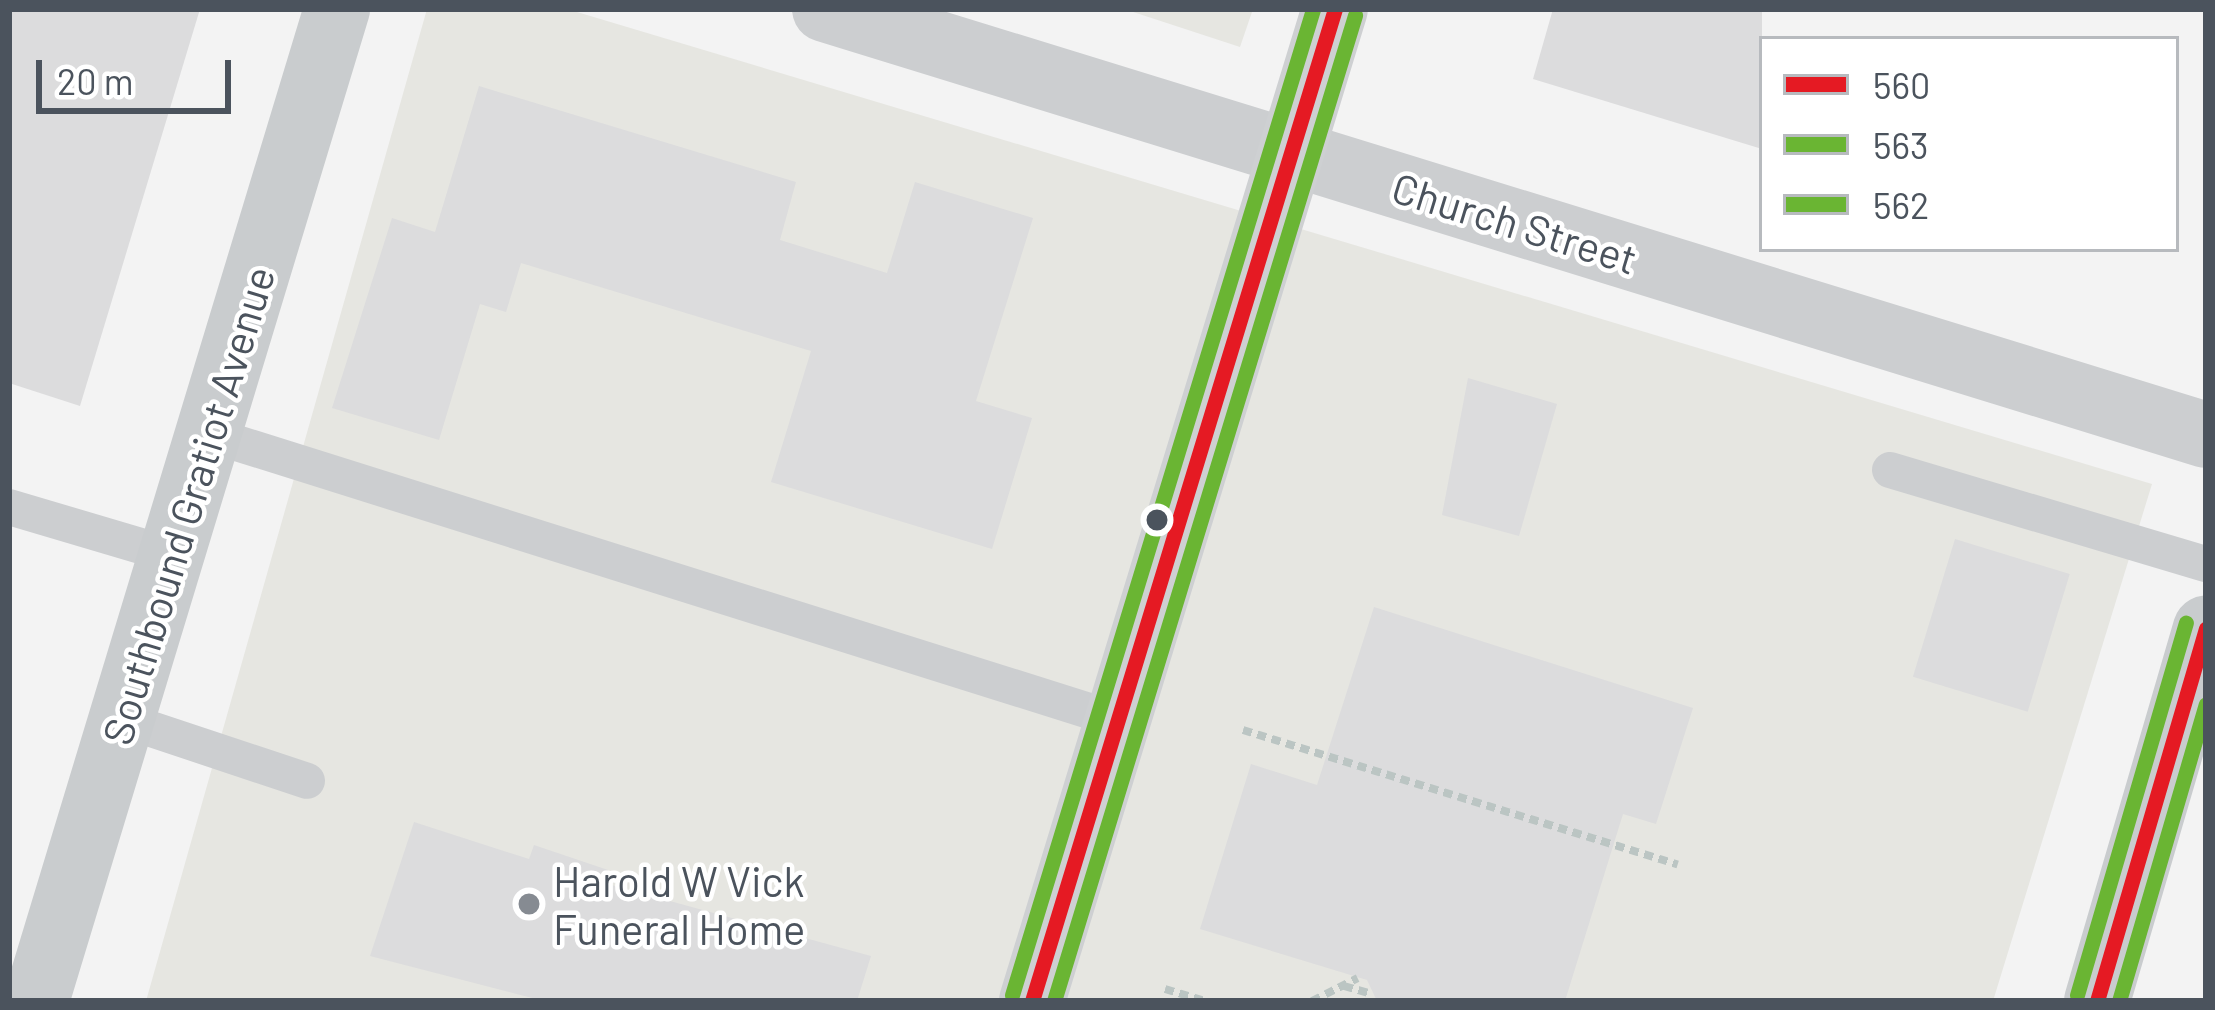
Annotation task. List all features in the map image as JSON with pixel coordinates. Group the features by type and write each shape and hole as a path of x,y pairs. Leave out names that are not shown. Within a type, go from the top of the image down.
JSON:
{"main road":[{"name":"Southbound Gratiot Avenue","path":"36,1001 338,9"},
{"path":"2097,1001 2206,628"}],"street":[{"name":"Church Street","path":"825,9 2206,435"},
{"path":"1032,1001 1335,9"}],"lane":[{"path":"208,434 1118,720"},
{"path":"1890,470 2206,564"},
{"path":"9,507 171,555"},
{"path":"121,719 307,781"}],"path":[{"path":"1243,730 1678,865"},
{"path":"1312,1001 1358,978"},
{"path":"1343,986 1369,994"},
{"path":"1165,988 1205,1001"}],"shaded area":[{"path":"427,9 567,9 2152,484 1993,1001 146,1001"},
{"path":"1124,9 1253,9 1240,47"}],"building":[{"path":"9,9 200,9 80,406 9,383"},
{"path":"1553,9 1762,9 1759,148 1533,79"},
{"path":"479,86 796,182 780,240 887,273 915,182 1033,218 976,401 1032,418 992,549 771,482 811,351 521,263 506,312 480,304 439,440 332,408 392,218 435,232"},
{"path":"1468,378 1557,404 1519,536 1442,515"},
{"path":"1955,539 2070,574 2028,712 1913,677"},
{"path":"1374,607 1693,708 1656,824 1623,814 1565,1001 1377,1001 1367,980 1200,929 1251,764 1317,785"},
{"name":"Harold W Vick Funeral Home","path":"414,822 529,859 534,845 608,870 604,883 871,956 857,1001 544,1001 370,956"}],"transit line":[{"name":"562","path":"1012,995 1313,9"},
{"name":"560","path":"1032,1001 1335,9"},
{"name":"563","path":"1054,1001 1355,15"},
{"name":"562","path":"2077,995 2186,623"},
{"name":"560","path":"2097,1001 2206,629"},
{"name":"563","path":"2119,1001 2206,704"}],"place":[{"name":"Harold W Vick Funeral Home","path":"529,904"}]}
